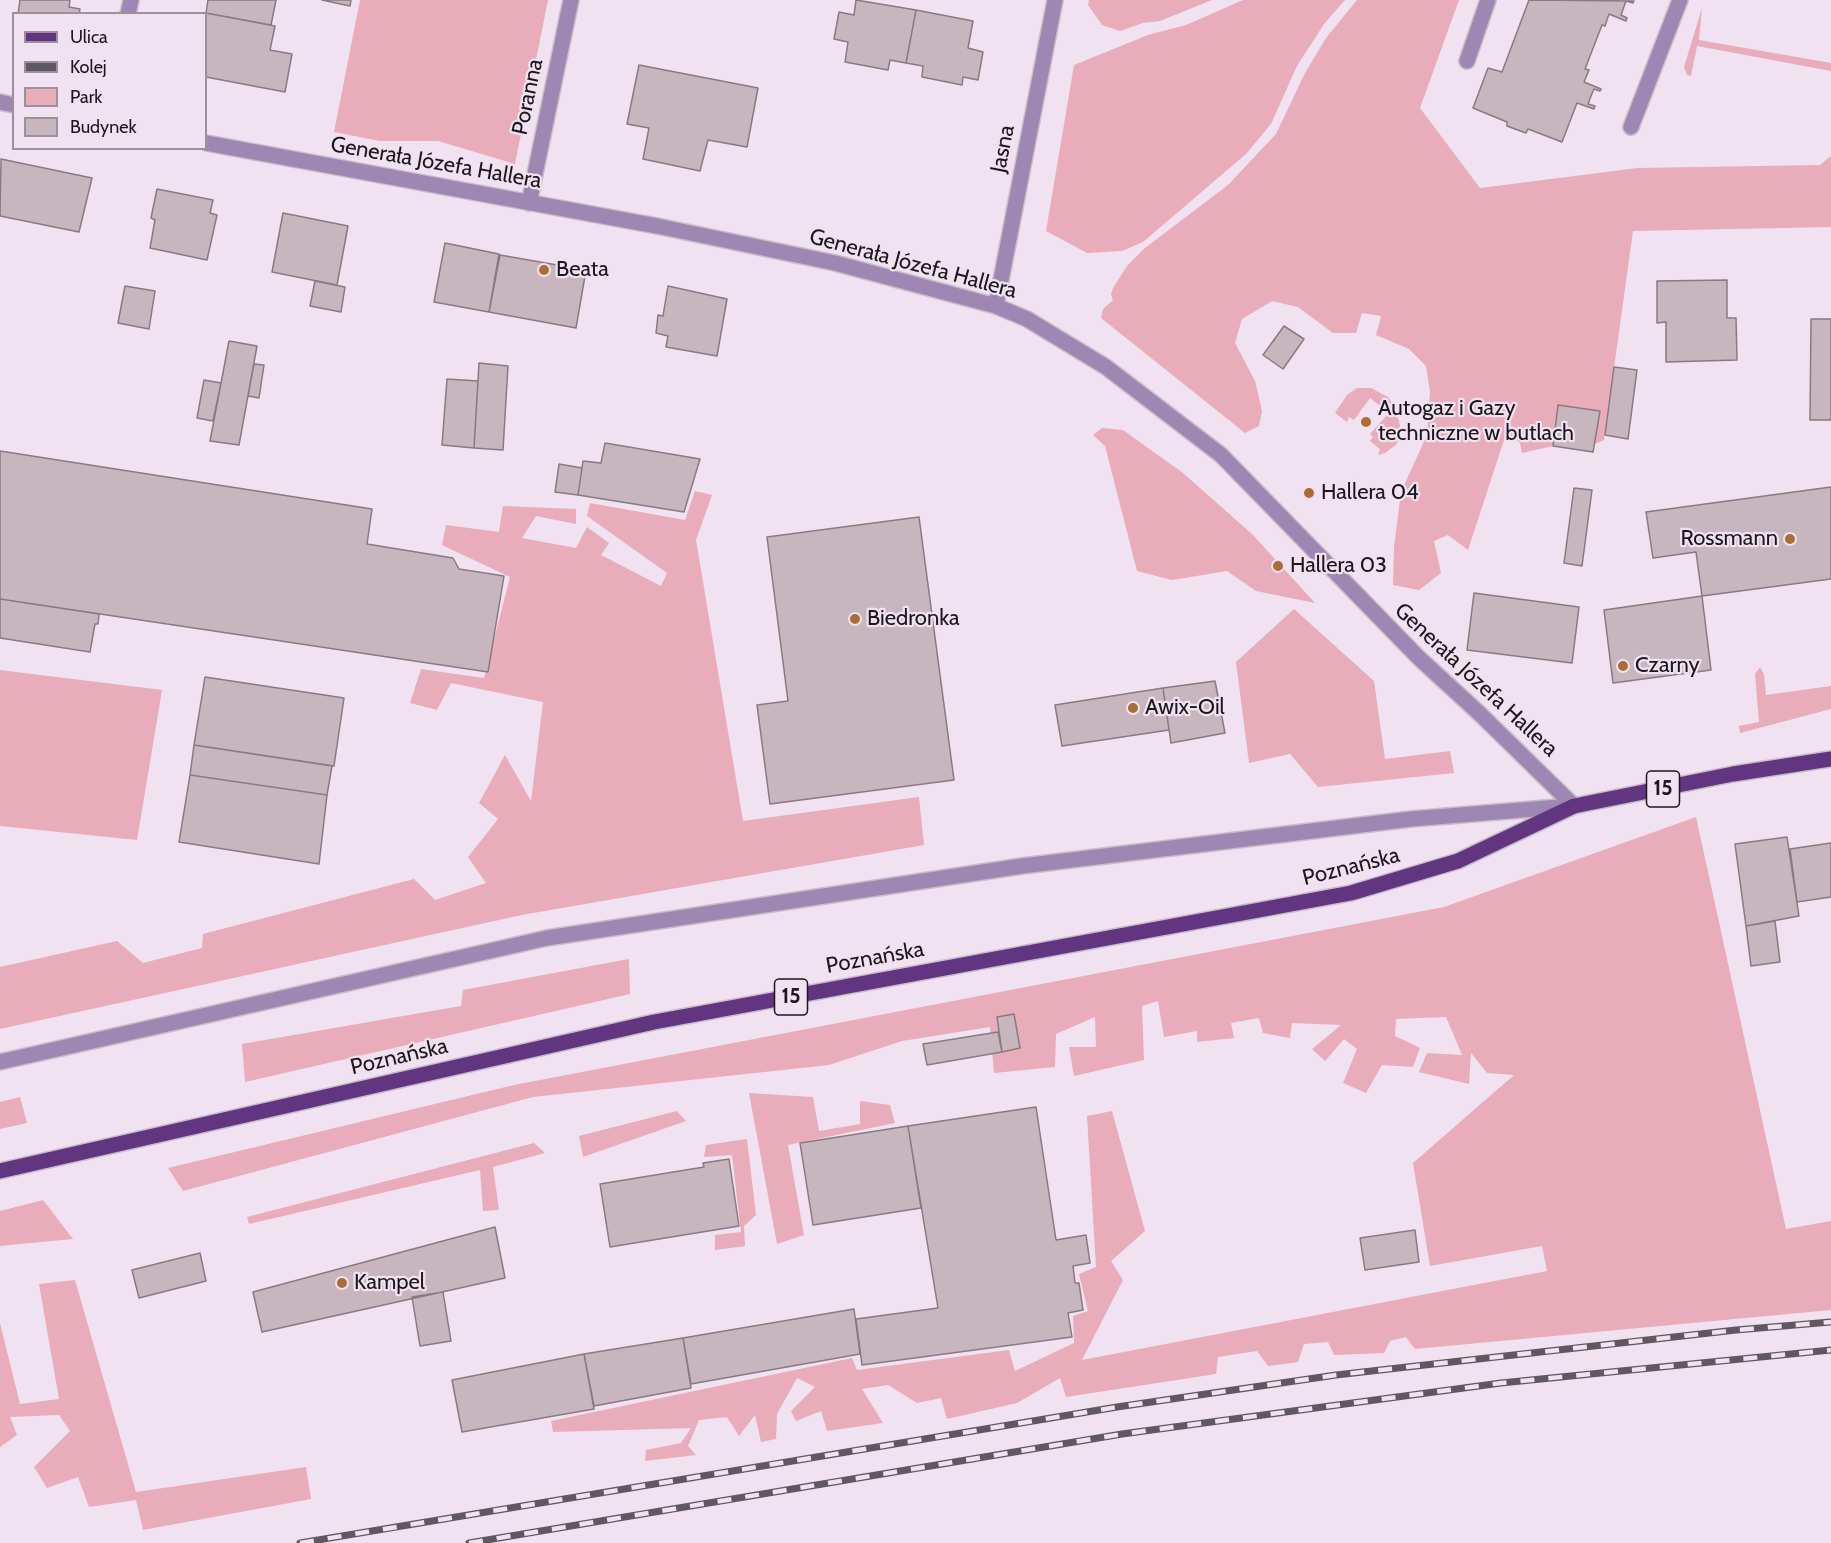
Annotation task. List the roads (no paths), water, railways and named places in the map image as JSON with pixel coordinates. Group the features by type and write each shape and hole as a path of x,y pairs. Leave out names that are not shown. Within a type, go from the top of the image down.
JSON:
{"main road":[{"name":"Poznańska","path":"0,1171 654,1022 1351,893 1458,861 1574,806 1733,774 1831,759"}],"street":[{"name":"Poranna","path":"529,203 571,0"},
{"name":"Jasna","path":"996,306 1055,0"},
{"path":"1467,61 1488,0"},
{"path":"1631,127 1680,0"},
{"name":"Generała Józefa Hallera","path":"207,143 657,226 835,263 996,306 1027,319 1089,356 1141,392 1221,455 1394,634 1574,806"},
{"name":"Poznańska","path":"0,1062 547,938 1022,866 1411,819 1574,806"}],"railway":[{"path":"300,1543 1117,1407 1336,1375 1736,1330 1831,1322"},
{"path":"469,1543 1122,1434 1501,1383 1831,1350"}],"place":[{"name":"Beata","path":"544,270"},
{"name":"Autogaz i Gazy techniczne w butlach","path":"1366,422"},
{"name":"Hallera 04","path":"1309,493"},
{"name":"Rossmann","path":"1790,539"},
{"name":"Hallera 03","path":"1278,566"},
{"name":"Biedronka","path":"855,619"},
{"name":"Czarny","path":"1623,666"},
{"name":"Awix-Oil","path":"1133,708"},
{"name":"Kampel","path":"342,1283"}]}
